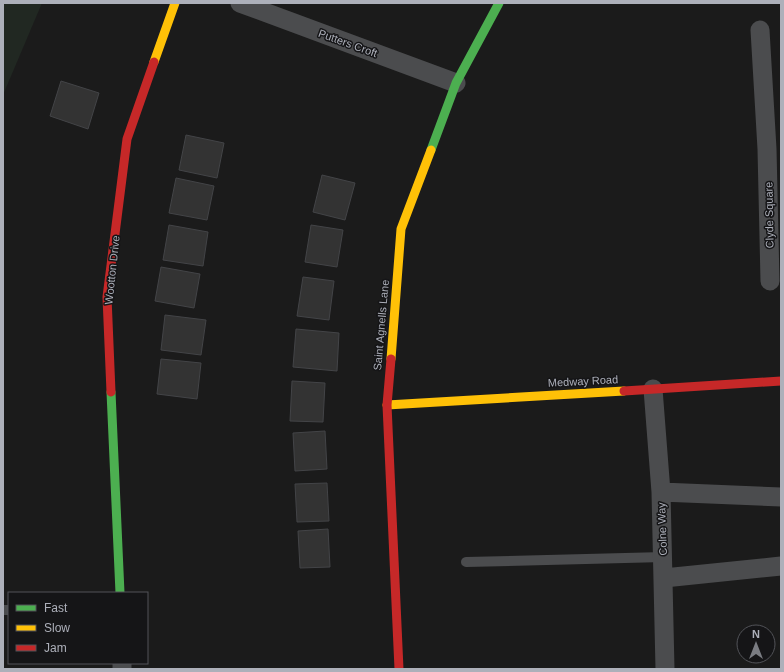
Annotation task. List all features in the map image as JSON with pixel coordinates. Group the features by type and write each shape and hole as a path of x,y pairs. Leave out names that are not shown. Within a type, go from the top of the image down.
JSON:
{"street":[{"name":"Wootton Drive","path":"120,592 107,298 127,139 174,3"},
{"name":"Putters Croft","path":"240,3 456,83"},
{"name":"Saint Agnells Lane","path":"399,669 387,404 401,230 456,83 499,3"},
{"name":"Clyde Square","path":"760,30 774,149 770,281"},
{"name":"Medway Road","path":"387,404 781,381"},
{"name":"Colne Way","path":"653,388 661,492 664,557 665,669"},
{"path":"661,492 781,497"},
{"path":"664,578 781,566"}],"lane":[{"path":"466,562 664,557"}],"shaded area":[{"path":"3,3 42,3 3,95"}],"building":[{"path":"61,81 99,93 88,129 50,116"},
{"path":"186,135 224,143 217,178 179,170"},
{"path":"322,175 355,183 345,220 313,212"},
{"path":"176,178 214,186 207,220 169,213"},
{"path":"169,225 208,232 203,266 163,260"},
{"path":"311,225 343,230 337,267 305,262"},
{"path":"161,267 200,274 194,308 155,301"},
{"path":"303,277 334,281 329,320 297,316"},
{"path":"165,315 206,320 201,355 161,350"},
{"path":"296,329 339,333 337,371 293,367"},
{"path":"161,359 201,363 197,399 157,394"},
{"path":"292,381 325,383 323,422 290,421"},
{"path":"325,431 327,469 295,471 293,433"},
{"path":"327,483 329,521 297,522 295,484"},
{"path":"328,529 330,567 300,568 298,531"}],"traffic: fast":[{"path":"431,150 456,83 499,3"},
{"path":"111,392 120,592"}],"traffic: slow":[{"path":"154,62 175,3"},
{"path":"391,359 401,229 431,150"},
{"path":"387,405 624,391"}],"traffic: jam":[{"path":"111,392 107,297 127,139 154,62"},
{"path":"391,359 387,405 399,669"},
{"path":"624,391 781,381"}]}
